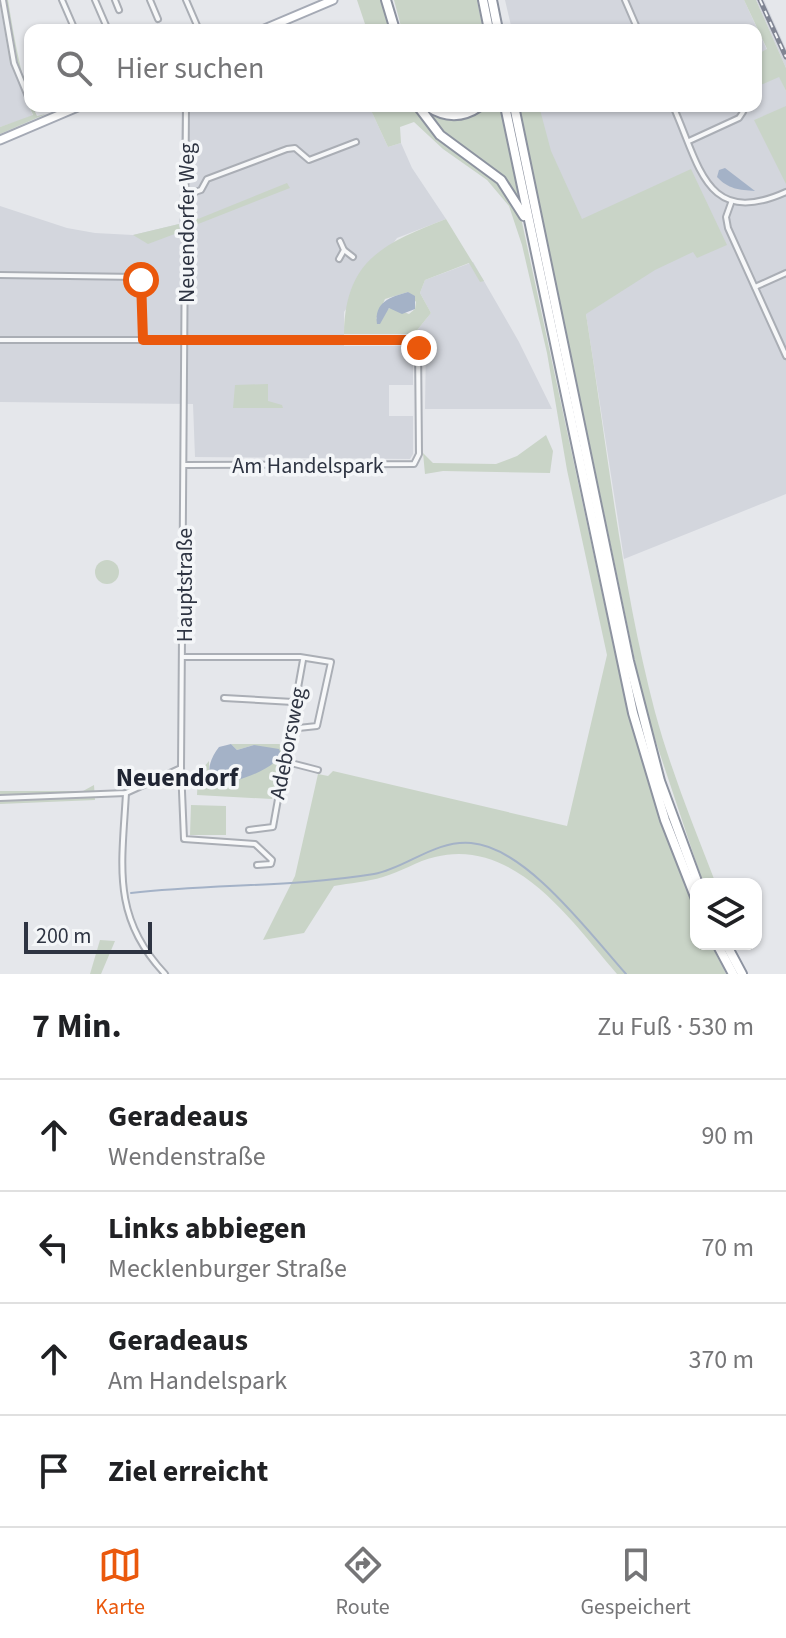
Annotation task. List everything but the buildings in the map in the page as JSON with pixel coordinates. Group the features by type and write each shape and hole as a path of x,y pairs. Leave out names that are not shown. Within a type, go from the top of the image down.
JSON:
{"highway":[{"path":"386,0 395,24"},
{"path":"393,0 396,24"},
{"path":"483,0 488,24"},
{"path":"492,0 497,24"},
{"path":"423,112 440,135 501,180 530,227"},
{"path":"441,112 451,116 468,112"},
{"path":"506,112 633,713 660,806 690,884"},
{"path":"515,112 629,661 660,781 696,878"},
{"path":"720,950 733,974"},
{"path":"729,950 742,974"}],"main road":[{"path":"276,24 333,0"},
{"path":"0,138 66,112"}],"street":[{"path":"3,0 14,63 24,87"},
{"path":"62,0 72,24"},
{"path":"95,0 105,24"},
{"path":"115,0 119,10"},
{"path":"150,0 158,19"},
{"path":"186,0 196,24"},
{"path":"625,0 635,24"},
{"name":"Neuendorfer Weg","path":"186,112 186,340"},
{"path":"676,112 712,189 731,203 753,205 786,192"},
{"path":"689,141 739,118 743,112"},
{"path":"186,195 201,190 207,179 287,149 295,148 309,160 356,142"},
{"path":"731,203 726,223 786,356"},
{"path":"340,241 344,250 353,257"},
{"path":"339,259 344,250"},
{"path":"755,287 786,273"},
{"path":"0,275 138,277 142,284 143,340"},
{"path":"0,340 186,340"},
{"name":"Am Handelspark","path":"185,465 405,466 414,464 419,454 419,348 414,342 186,340"},
{"name":"Hauptstraße","path":"186,340 181,768 184,839 255,844 272,860 271,864 257,865"},
{"name":"Adeborsweg","path":"184,657 300,657 303,660 293,702 287,762 273,827 249,830"},
{"path":"289,729 317,726 333,666 328,660 303,660"},
{"path":"224,698 293,702"},
{"path":"287,762 318,770"},
{"path":"0,798 126,793 181,768"},
{"path":"126,793 122,893 141,946 165,974"}],"shaded area":[{"path":"0,0 8,0 24,79 24,95 10,63"},
{"path":"357,0 385,0 392,24 365,24"},
{"path":"394,0 477,0 482,24 400,24"},
{"path":"505,0 744,0 755,24 511,24"},
{"path":"744,0 756,0 786,68 786,91 779,77 762,84 762,52 767,49 762,38 762,24 755,24"},
{"path":"756,0 764,0 786,49 786,68"},
{"path":"0,5 10,63 24,95 24,112 31,112 33,116 0,127"},
{"path":"762,39 786,91 786,494 624,559 586,314 572,294 530,112 762,112"},
{"path":"786,106 786,184 754,120"},
{"path":"32,112 37,116 46,114 0,134 0,127 33,115"},
{"path":"182,112 372,112 388,147 401,143 412,168 446,219 397,238 344,312 344,346 409,346 413,350 413,385 389,385 389,416 413,416 413,454 410,459 195,457 193,404 0,402 0,206 67,228 95,233 133,235 179,224"},
{"path":"372,112 420,112 492,175 520,213 628,714 659,818 690,898 690,950 714,950 726,974 617,974 539,888 491,860 464,854 435,857 383,877 334,886 304,933 263,940 295,876 318,774 328,776 333,771 567,826 607,655 567,470 547,353 522,245 509,206 487,180 443,149 414,122 400,127 401,143 388,147"},
{"path":"427,112 441,116 458,112 501,112 521,206 499,179 455,147 431,122"},
{"path":"520,112 541,112 551,151 582,219 691,169 727,245 697,258 693,252 655,270 586,314 624,564 643,663 668,756 714,878 702,878 645,709"},
{"path":"287,183 290,188 188,228 189,214 194,212 198,219"},
{"path":"446,219 484,281 480,282 469,263 425,280 420,293 431,313 414,334 344,334 352,288 372,257 404,237","holes":["408,292 416,302 415,309 409,314 391,307 376,319 385,299"]},
{"path":"179,224 180,232 148,244 133,235"},
{"path":"473,262 519,342 552,409 425,409 426,342 414,334 431,313 420,293 425,280"},
{"path":"268,384 268,401 283,408 233,408 235,385"},
{"path":"546,435 553,451 550,473 443,471 425,474 423,453 433,463 496,464 517,456"},
{"path":"107,560 118,567 119,572 112,583 107,584 96,577 95,572 102,561"},
{"path":"231,744 279,744 286,747 280,782 276,782 272,799 197,795 198,774 209,761 209,769 228,782 278,761 254,745 237,750"},
{"path":"94,785 95,800 0,804 0,791 83,791"},
{"path":"191,805 226,806 226,835 190,835"},
{"path":"100,940 115,941 101,974 90,974"}],"water":[{"path":"725,168 755,191 734,188 721,181 717,177 719,170"},
{"path":"408,292 415,296 415,309 402,314 389,308 377,324 381,306 389,299"},
{"path":"231,744 237,750 254,745 279,749 281,754 261,771 216,785 210,776 211,761 219,747"}],"waterway":[{"path":"131,893 374,874 445,846 471,843 492,848 535,876 576,916 626,974"}],"railway":[{"path":"760,0 786,57"}],"district":[{"name":"Neuendorf","path":"177,777"}],"route":[{"path":"141,280 143,340 408,340 419,348"}]}
